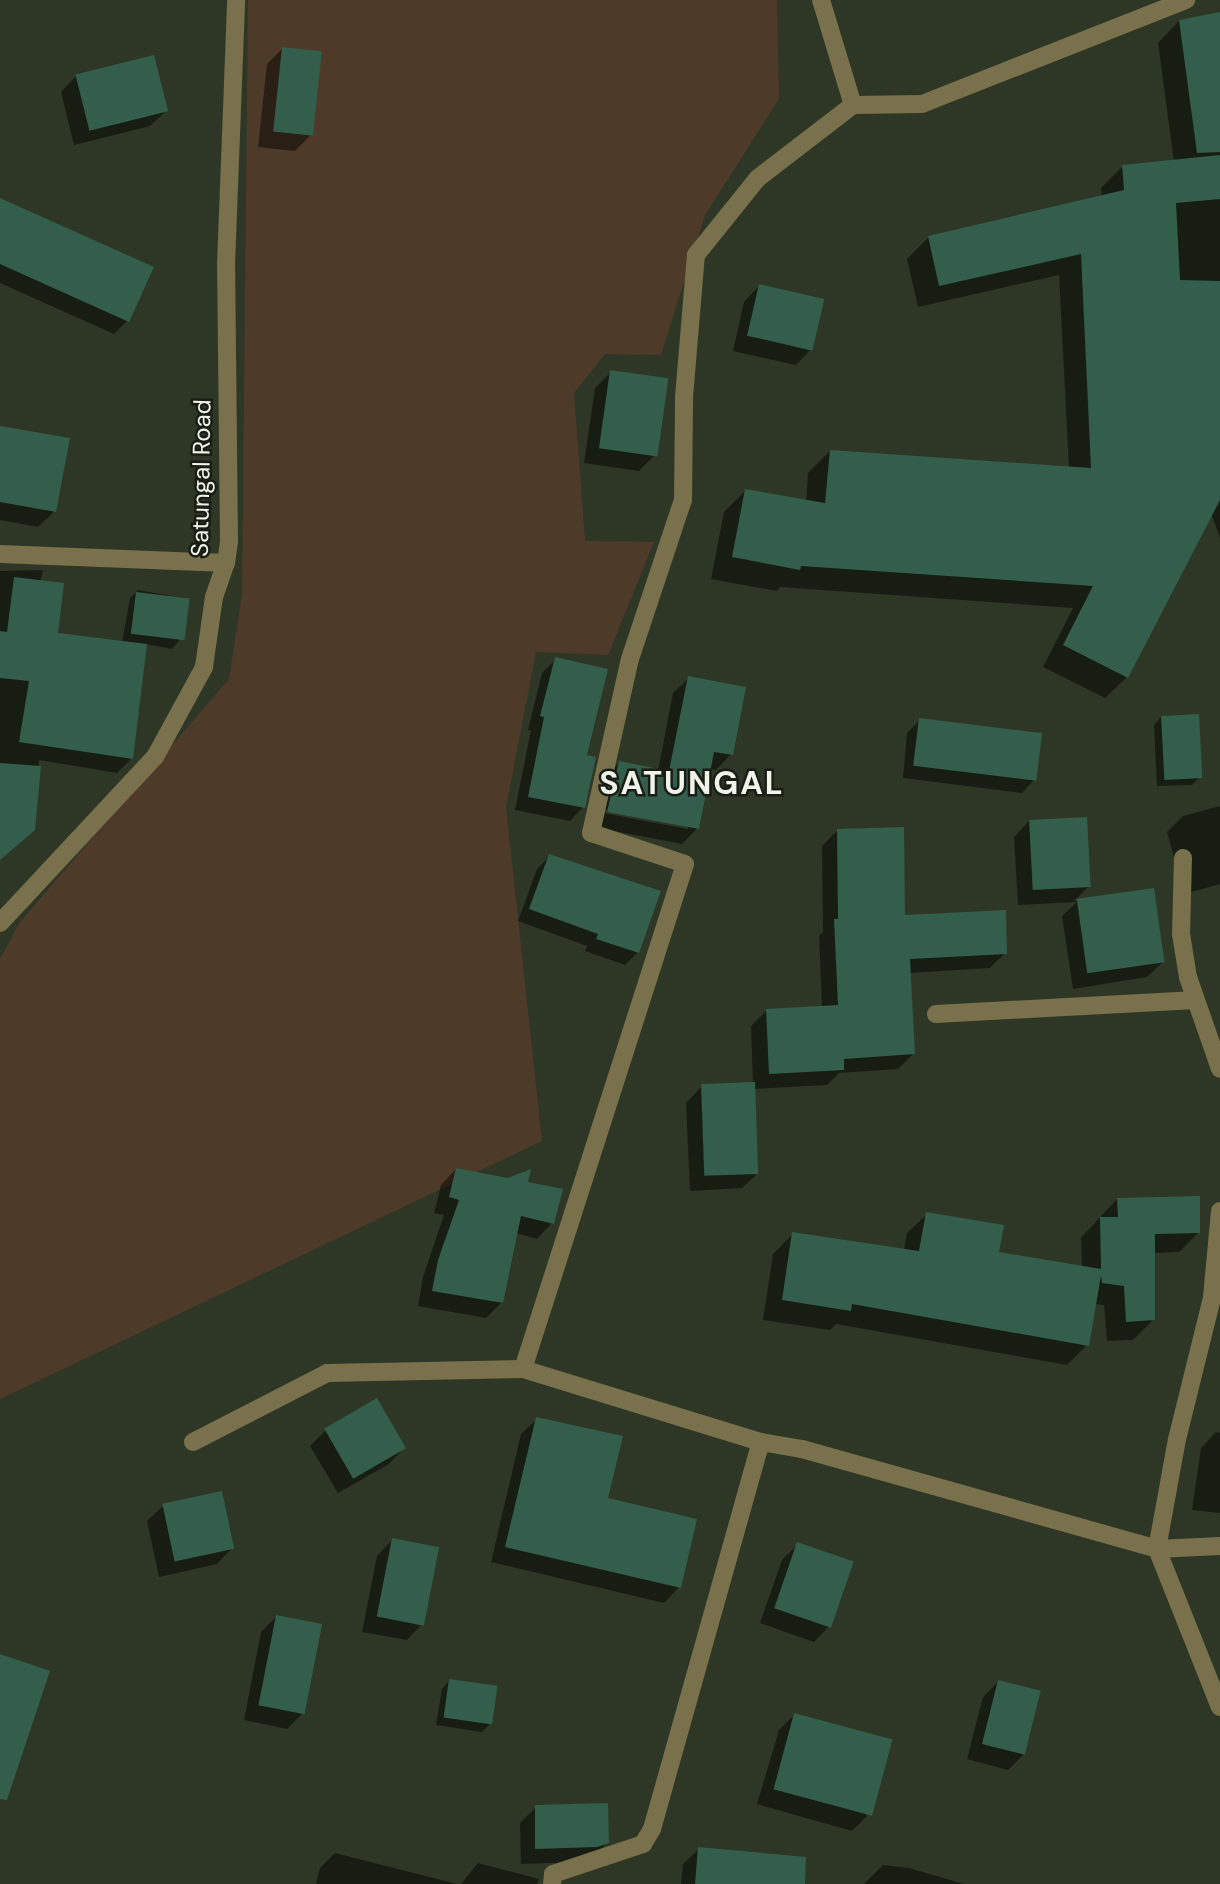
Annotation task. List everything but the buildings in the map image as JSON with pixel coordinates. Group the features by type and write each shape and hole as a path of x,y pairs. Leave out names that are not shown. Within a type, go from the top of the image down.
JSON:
{"street":[{"name":"Satungal Road","path":"0,923 155,758 204,667 214,597 226,563 226,265 236,0"},
{"path":"821,0 852,105"},
{"path":"523,1369 685,864 591,833 630,659 683,500 684,397 696,255 758,178 852,105 922,104 1185,0"},
{"path":"0,554 226,563"},
{"path":"1183,858 1181,934 1188,977 1220,1069"},
{"path":"936,1014 1196,1000"},
{"path":"1220,1211 1212,1298 1177,1439 1157,1549 1220,1707"},
{"path":"193,1441 327,1373 523,1369 761,1442 802,1450 1157,1549 1220,1546"},
{"path":"552,1884 553,1874 643,1844 652,1829 761,1442"}],"shaded area":[{"path":"248,0 777,0 779,99 705,215 661,355 605,354 574,393 585,541 654,542 608,655 536,652 506,807 542,1141 0,1399 0,959 20,922 229,679 242,594"}],"district":[{"name":"SATUNGAL","path":"692,783"}]}
